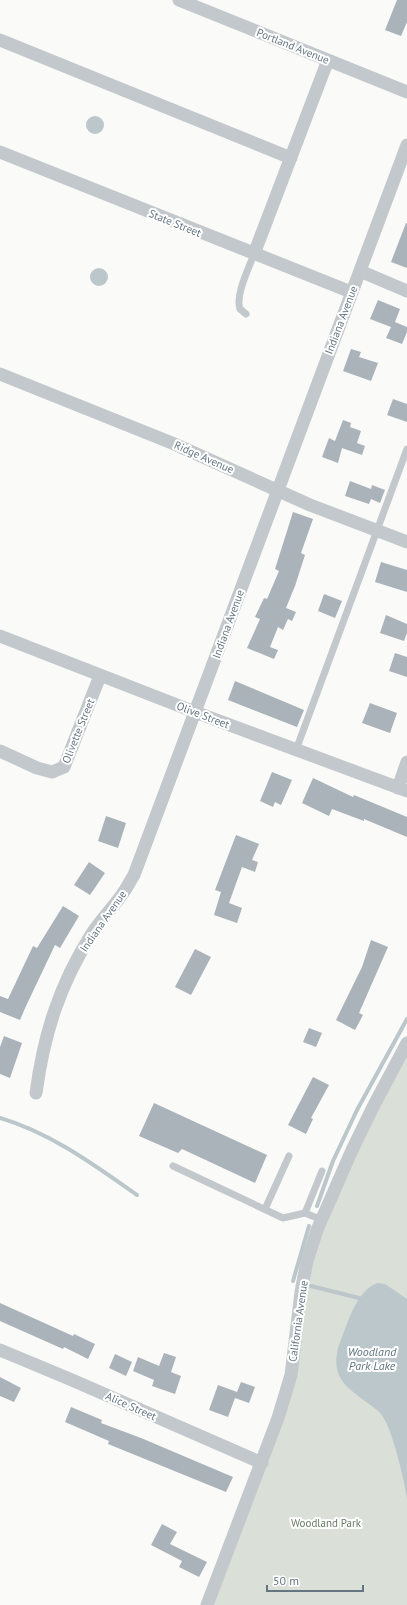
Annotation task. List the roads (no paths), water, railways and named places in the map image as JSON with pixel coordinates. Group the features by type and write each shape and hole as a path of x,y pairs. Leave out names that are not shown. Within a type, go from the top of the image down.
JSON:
{"street":[{"name":"Portland Avenue","path":"179,0 407,92"},
{"path":"0,40 291,158"},
{"path":"254,254 328,60"},
{"name":"Indiana Avenue","path":"36,1093 48,1027 58,998 73,965 92,934 123,893 134,875 407,145"},
{"name":"State Street","path":"0,152 351,292"},
{"path":"360,271 407,291"},
{"name":"Ridge Avenue","path":"0,374 172,443 310,505 407,542"},
{"name":"Olive Street","path":"0,636 100,676 402,789"},
{"name":"Olivette Street","path":"0,751 37,768 52,772 64,768 100,676"},
{"path":"402,789 407,762"},
{"name":"California Avenue","path":"207,1605 262,1463 291,1375 301,1292 307,1261 322,1220 361,1131 407,1043"},
{"name":"Alice Street","path":"0,1350 262,1463"}],"lane":[{"path":"246,314 240,309 238,302 254,254"},
{"path":"296,750 407,449"},
{"path":"265,1209 289,1156"},
{"path":"173,1166 283,1218 305,1213 322,1220"},
{"path":"305,1213 322,1171"}],"water":[{"path":"95,116 101,119 104,125 101,131 95,134 89,131 86,125 89,119"},
{"path":"99,268 105,271 108,277 105,283 99,286 93,283 90,277 93,271"},
{"name":"Woodland Park Lake","path":"378,1283 385,1284 407,1299 407,1498 397,1454 385,1421 378,1411 348,1387 339,1375 337,1367 336,1359 338,1348 348,1320 364,1293 370,1287"}],"waterway":[{"path":"317,1206 333,1161 357,1110 407,1019"},
{"path":"0,1118 37,1132 72,1151 137,1195"},
{"path":"293,1281 309,1226"},
{"path":"311,1286 359,1298"}],"park label":[{"name":"Woodland Park","path":"326,1523"}]}
